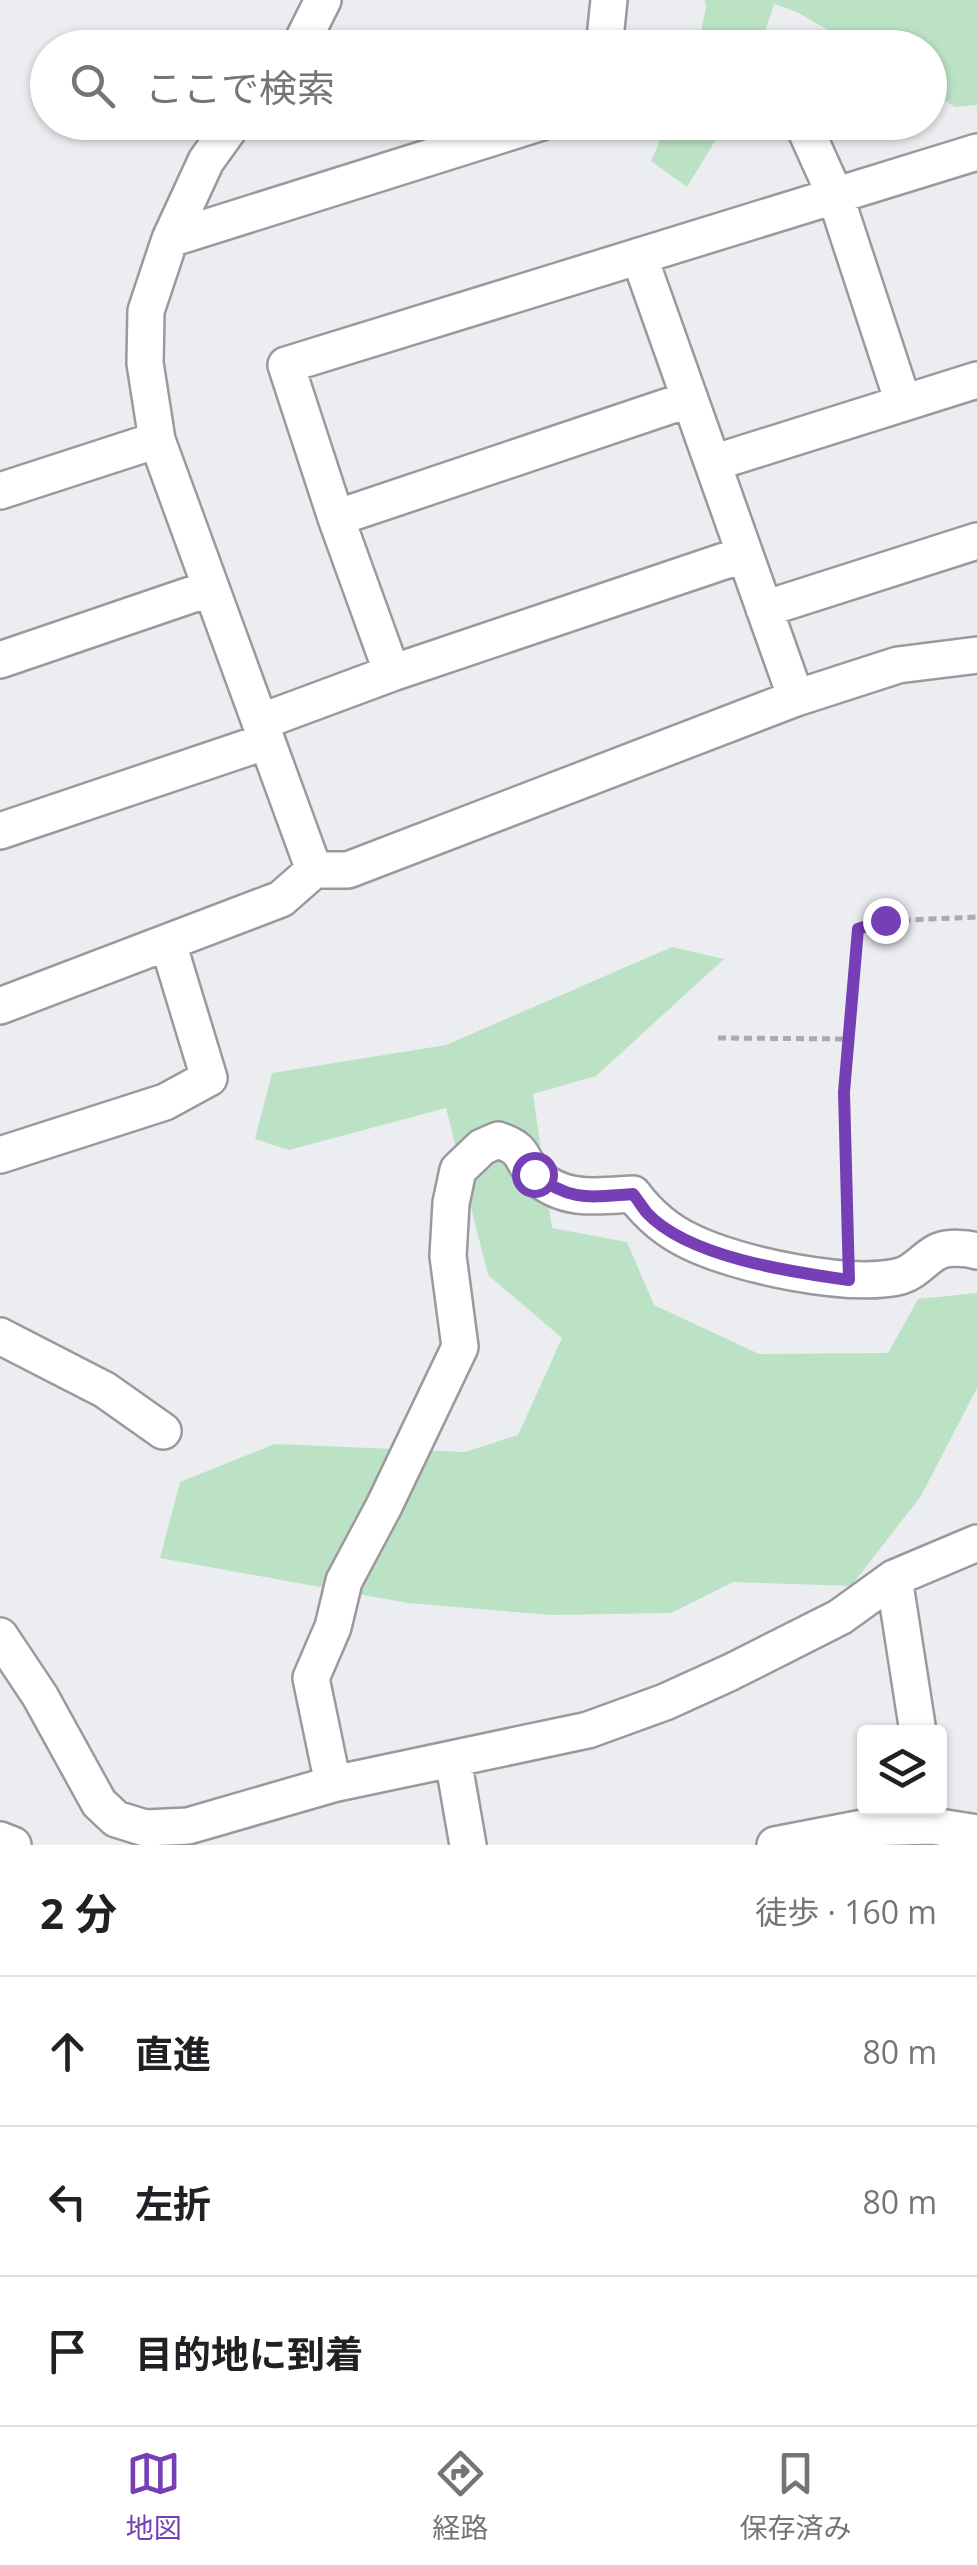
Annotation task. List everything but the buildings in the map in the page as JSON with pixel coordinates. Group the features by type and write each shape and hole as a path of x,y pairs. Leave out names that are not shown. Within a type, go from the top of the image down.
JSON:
{"street":[{"path":"308,30 324,0"},
{"path":"606,30 608,0"},
{"path":"221,140 206,161 170,239 146,311 145,364 158,440 314,870"},
{"path":"170,239 485,140"},
{"path":"810,140 836,195 903,402"},
{"path":"392,673 286,365 977,152"},
{"path":"639,256 796,698"},
{"path":"713,463 977,380"},
{"path":"336,518 690,399"},
{"path":"0,491 158,440"},
{"path":"764,609 977,542"},
{"path":"0,831 264,731 392,673 745,554"},
{"path":"0,660 211,588"},
{"path":"0,1006 282,899 314,870 348,870 796,698 898,665 977,655"},
{"path":"0,1155 164,1102 210,1078 168,944"},
{"path":"334,1784 311,1678 333,1627 344,1581 460,1347 448,1256 451,1203 458,1170 482,1147 498,1140 517,1147 534,1174 553,1188 581,1198 633,1194 650,1216 690,1242 789,1271 849,1280 900,1276 939,1251 977,1251"},
{"path":"0,1336 105,1390 163,1431"},
{"path":"0,1636 40,1696 99,1803 116,1819 145,1828 188,1826 334,1784 588,1730 731,1672 840,1617 894,1578 977,1543"},
{"path":"894,1578 917,1725"},
{"path":"453,1760 468,1845"},
{"path":"775,1845 932,1817 977,1833"},
{"path":"0,1840 13,1845"}],"path":[{"path":"849,1280 844,1092 858,929 885,920 977,917"},
{"path":"718,1038 850,1039"}],"green space":[{"path":"705,0 977,0 977,105 955,107 947,102 947,30 828,30 774,4 766,30 701,30"},
{"path":"660,140 716,140 687,187 651,161"},
{"path":"672,947 724,959 596,1076 533,1094 552,1228 627,1242 654,1305 759,1354 888,1353 918,1299 977,1293 977,1388 921,1496 851,1586 733,1582 671,1613 551,1615 408,1603 160,1558 180,1482 275,1444 465,1452 518,1435 562,1338 488,1275 446,1108 289,1150 255,1139 272,1073 446,1045"}],"route":[{"path":"534,1174 553,1188 581,1198 633,1194 650,1216 690,1242 727,1255 789,1271 849,1280 844,1092 854,957 858,929 885,920"}]}
